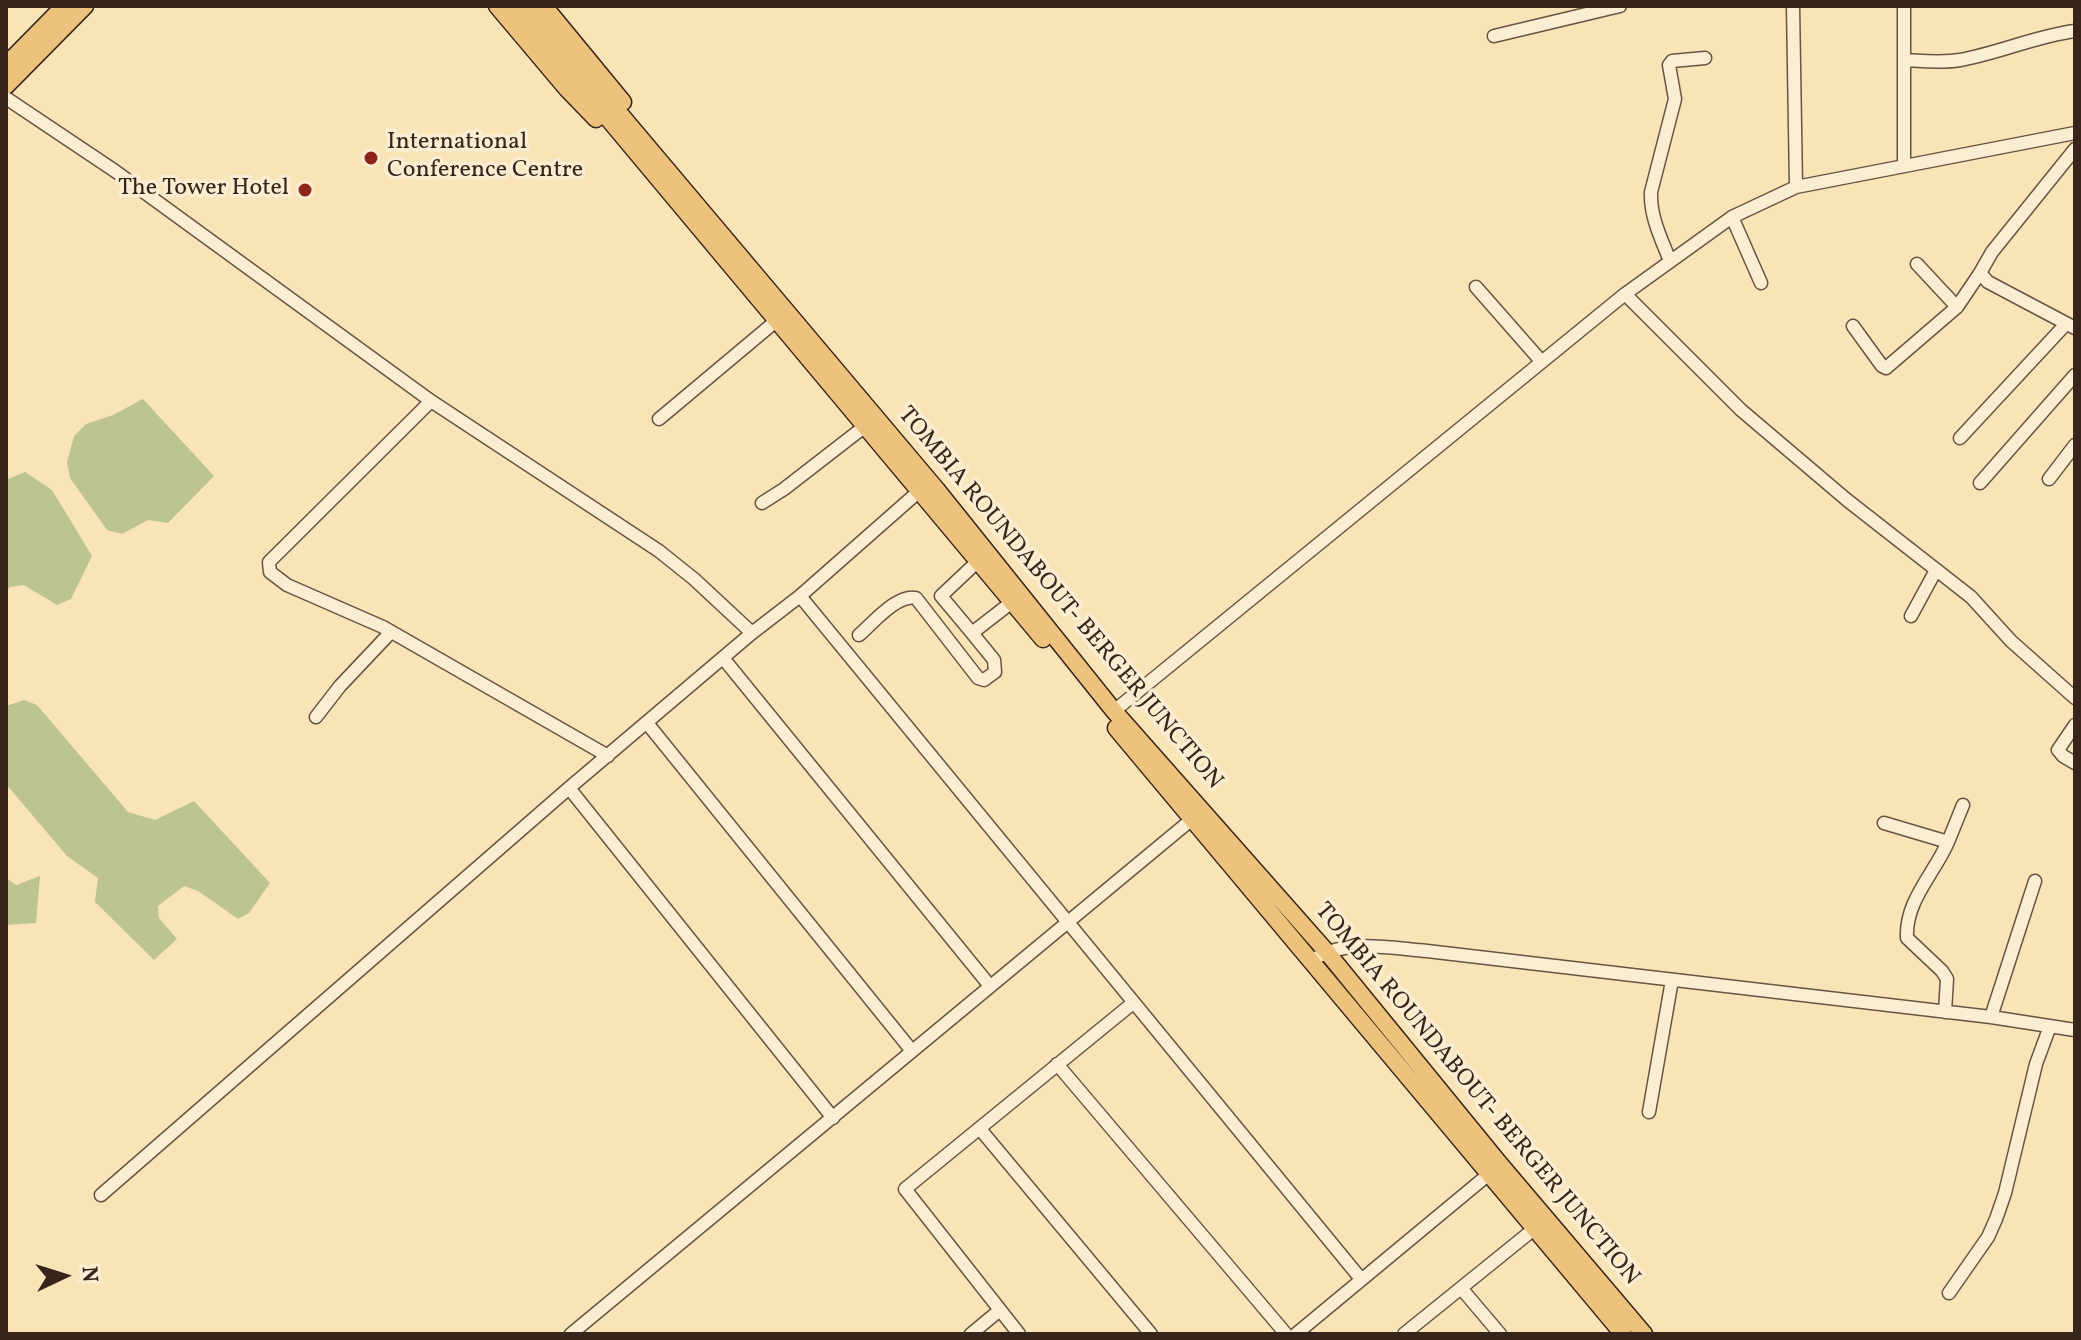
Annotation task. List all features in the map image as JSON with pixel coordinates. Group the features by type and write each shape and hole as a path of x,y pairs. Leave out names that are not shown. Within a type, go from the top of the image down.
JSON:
{"main road":[{"path":"6,65 64,6"},
{"path":"6,86 85,6"},
{"path":"497,6 588,112 628,143"},
{"path":"544,6 643,128 670,164 677,182"},
{"name":"TOMBIA ROUNDABOUT- BERGER JUNCTION","path":"523,8 628,143 864,427 924,487 977,562 1623,1334"},
{"name":"TOMBIA ROUNDABOUT- BERGER JUNCTION","path":"523,8 677,182 924,487 1114,711 1326,951 1644,1334"}],"street":[{"path":"1494,36 1620,6"},
{"path":"1793,6 1796,187"},
{"path":"1904,6 1904,166"},
{"path":"1904,60 1939,62 1963,59 2015,43 2075,31"},
{"path":"1670,261 1653,220 1650,203 1675,99 1669,65 1672,61 1705,58"},
{"path":"6,98 115,171 431,401 659,551 752,633"},
{"path":"1114,711 1541,361 1625,294 1732,217 1796,187 2075,133"},
{"path":"1853,326 1886,368 1957,307 1992,252 2075,149"},
{"path":"1732,217 1761,283"},
{"path":"1917,264 1957,307"},
{"path":"1960,438 2070,326 1988,282 1980,273"},
{"path":"1476,287 1541,361"},
{"path":"1625,294 1741,410 1847,500 1971,597 2011,641 2075,698"},
{"path":"659,419 776,321"},
{"path":"1980,483 2075,375"},
{"path":"431,401 269,562 270,572 287,585 391,632 608,756"},
{"path":"762,503 864,427"},
{"path":"2049,479 2075,445"},
{"path":"101,1195 569,788 800,596 924,487"},
{"path":"859,635 902,599 941,596 977,562"},
{"path":"1911,616 1936,570"},
{"path":"800,596 1361,1279"},
{"path":"916,598 978,678 984,680 995,672 995,663 941,596"},
{"path":"972,633 1012,602"},
{"path":"316,717 340,686 391,632"},
{"path":"723,658 990,986"},
{"path":"647,723 912,1051"},
{"path":"2075,725 2058,750 2075,763"},
{"path":"569,788 833,1118"},
{"path":"1945,1012 1947,979 1907,938 1907,928 1920,888 1940,859 1963,805"},
{"path":"571,1334 1191,820"},
{"path":"1884,823 1948,842"},
{"path":"1991,1017 2035,881"},
{"path":"1311,961 1326,951 1353,946 1427,951 1991,1017 2075,1030"},
{"path":"1649,1112 1672,980"},
{"path":"1019,1334 905,1189 1133,1003"},
{"path":"1949,1293 1988,1237 1996,1219 2036,1064 2050,1026"},
{"path":"1057,1064 1286,1334"},
{"path":"980,1129 1151,1334"},
{"path":"1296,1334 1489,1174"},
{"path":"1404,1334 1534,1229"},
{"path":"1461,1288 1500,1334"},
{"path":"971,1334 1000,1310"}],"green space":[{"path":"143,399 214,476 168,523 148,520 122,534 107,530 70,478 67,462 74,436 86,424 113,415"},
{"path":"25,472 52,490 92,556 71,599 57,605 24,585 10,587 6,591 6,480"},
{"path":"24,700 37,705 128,812 155,820 194,801 270,883 249,913 238,919 198,891 184,886 158,906 159,918 177,939 154,960 95,902 98,878 67,856 6,784 6,706"},
{"path":"40,876 36,923 6,925 6,878 16,885"}],"place":[{"name":"International Conference Centre","path":"371,158"},
{"name":"The Tower Hotel","path":"305,190"}]}
